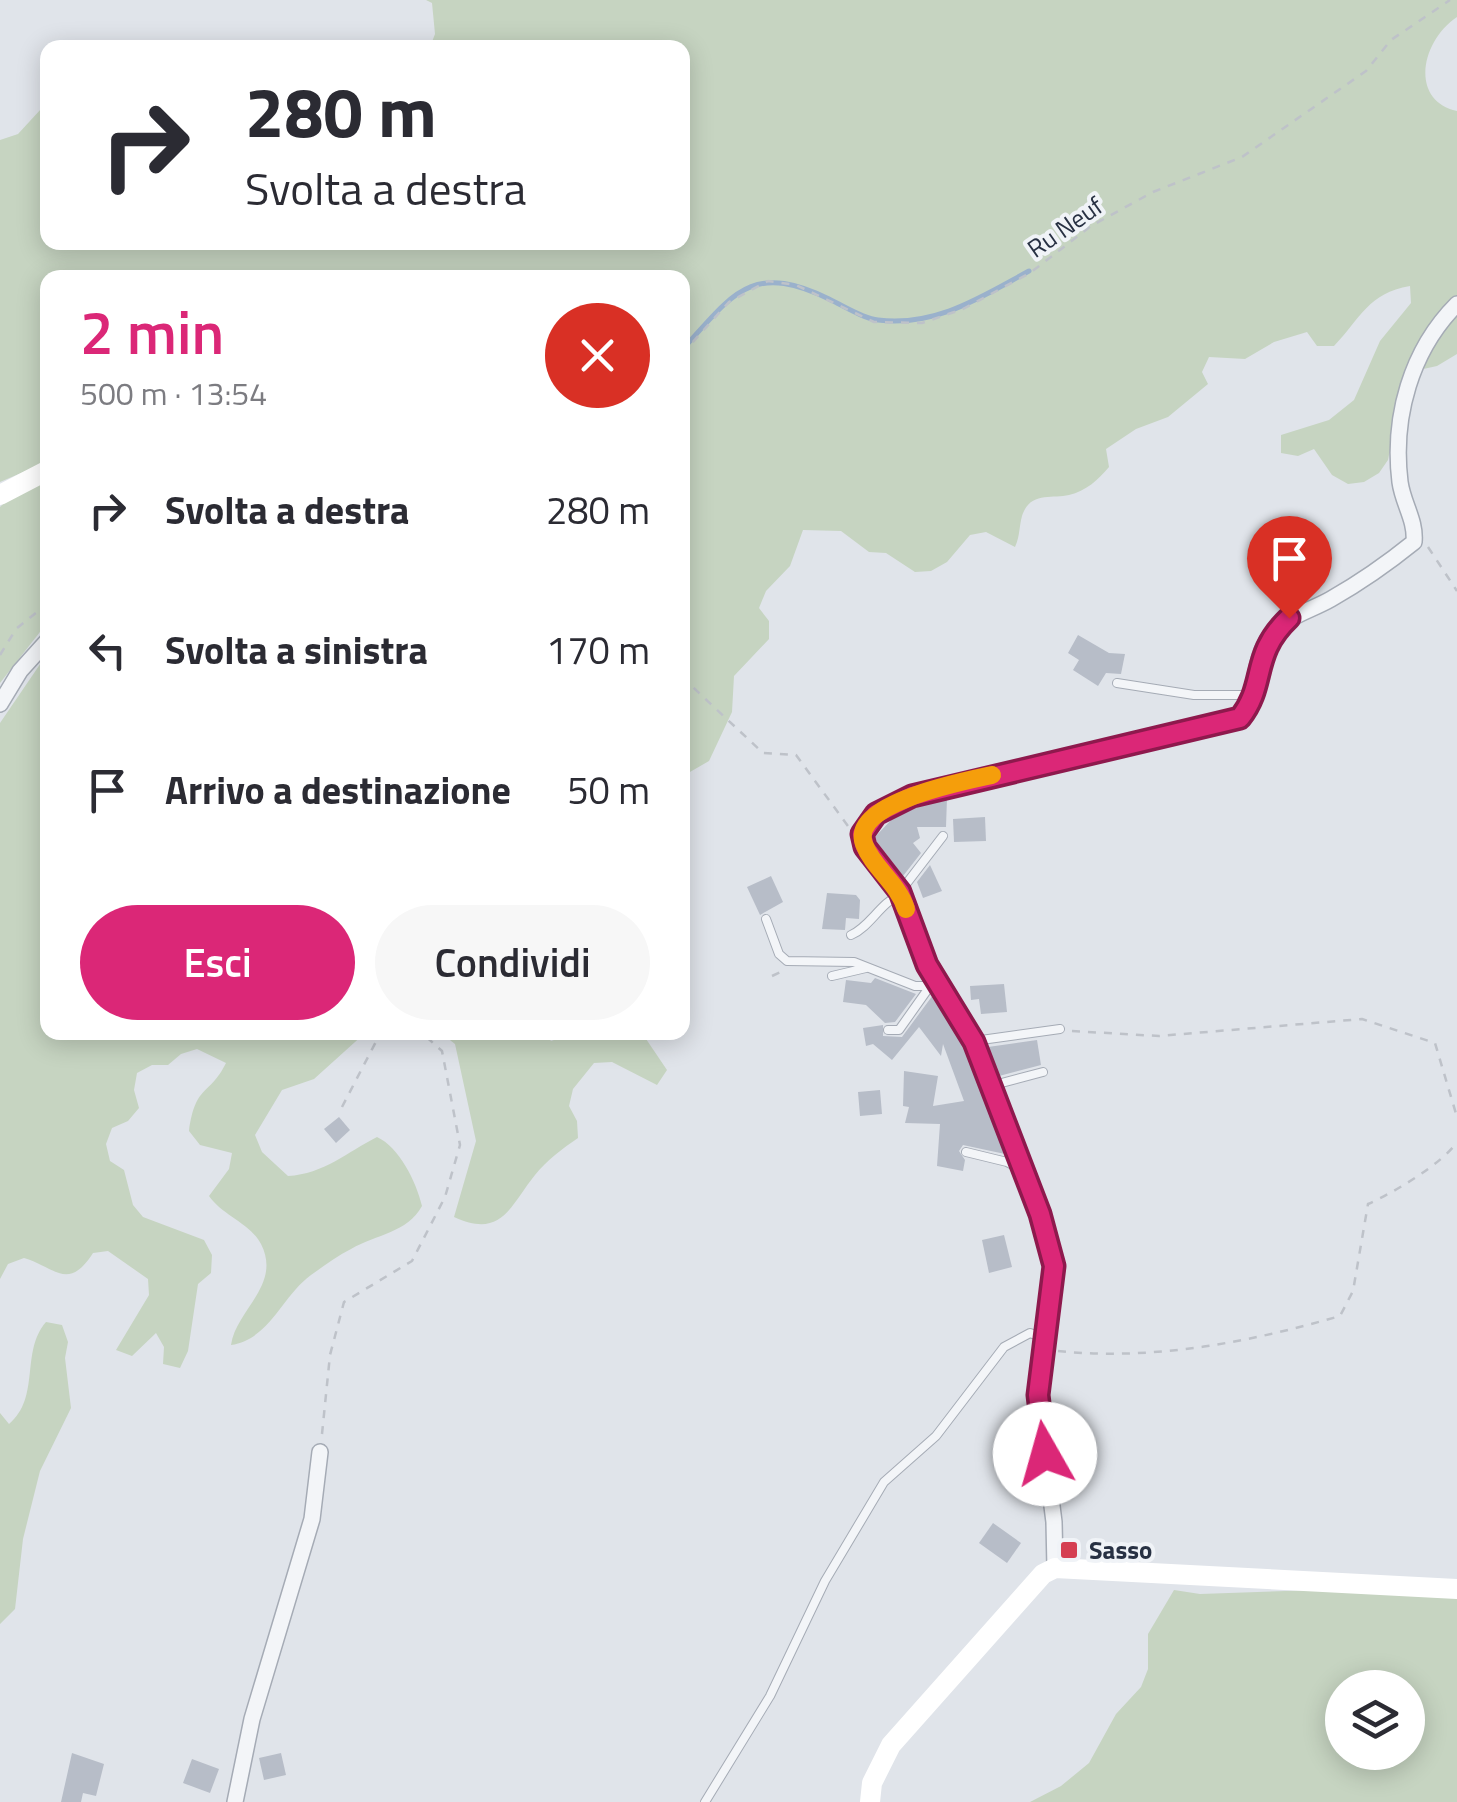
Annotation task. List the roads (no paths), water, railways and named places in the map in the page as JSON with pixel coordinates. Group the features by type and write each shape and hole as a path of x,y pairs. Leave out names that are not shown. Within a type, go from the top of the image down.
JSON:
{"main road":[{"path":"0,494 40,474"},
{"path":"870,1802 872,1784 890,1745 1034,1585 1055,1568 1457,1589"}],"street":[{"path":"1055,1568 1054,1522 1038,1395 1054,1266 994,1085 974,1042 934,988 900,893 865,847 862,834 867,822 912,796 1240,718 1254,695 1257,668 1269,637 1289,618 1329,600 1385,566 1414,542 1415,528 1401,486 1398,445 1403,412 1419,354 1435,326 1457,304"},
{"path":"0,704 20,671 40,649"},
{"path":"235,1802 252,1719 312,1519 320,1452"}],"lane":[{"path":"1117,683 1194,695 1254,695"},
{"path":"851,935 859,932 884,902 900,893 943,836"},
{"path":"766,919 779,954 787,960 798,964 838,960 870,966 934,988 899,1030 888,1030"},
{"path":"832,976 870,966"},
{"path":"974,1042 1060,1030"},
{"path":"994,1085 1043,1072"},
{"path":"966,1152 1008,1162 1026,1172"},
{"path":"706,1802 770,1696 825,1581 884,1482 936,1436 1004,1347 1030,1333 1043,1343"}],"waterway":[{"name":"Ru Neuf","path":"690,341 730,299 762,284 802,288 866,317 899,321 957,308 1029,271"}],"place":[{"name":"Sasso","path":"1069,1550"}]}
